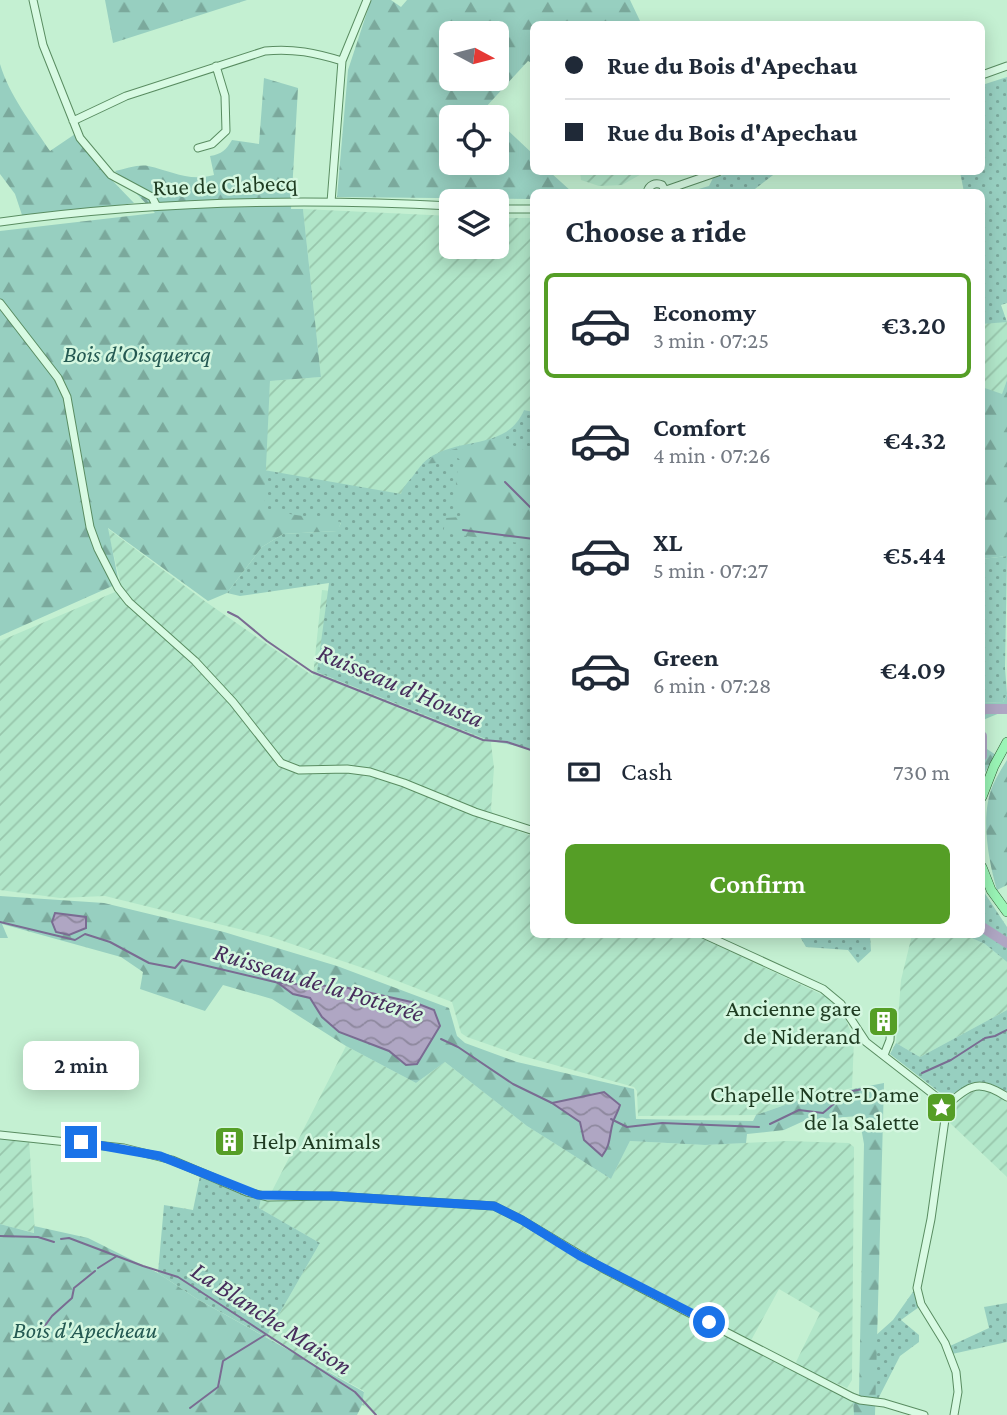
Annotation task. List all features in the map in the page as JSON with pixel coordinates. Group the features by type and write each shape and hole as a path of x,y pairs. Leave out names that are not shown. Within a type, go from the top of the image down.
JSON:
{"main road":[{"path":"985,784 1007,742"},
{"path":"985,875 991,890 1007,912"}],"street":[{"path":"33,0 43,45 80,138 111,175 152,197 156,205"},
{"path":"331,202 342,61 368,0"},
{"path":"74,121 125,96 265,51 287,48 315,52 342,61"},
{"path":"198,148 212,144 226,131 225,96 216,66"},
{"path":"985,74 1007,66"},
{"path":"671,189 710,175"},
{"path":"648,189 656,183 665,189"},
{"name":"Rue de Clabecq","path":"0,222 156,205 331,202 439,206"},
{"path":"509,209 530,209"},
{"path":"0,303 58,378 67,397 90,527 98,549 125,596 195,661 233,702 281,763 299,770 347,769 370,772 530,830"},
{"path":"712,938 823,989 841,1004 861,1037 947,1105"},
{"path":"884,1055 890,1040 891,1017"},
{"path":"954,1415 958,1392 956,1372 947,1346 920,1304 917,1288 931,1219 947,1105 976,1085 992,1087 1007,1097"},
{"path":"0,1135 91,1143 160,1156 258,1195 333,1196 494,1206 596,1265 852,1397 924,1415"}],"green space":[{"path":"105,0 247,0 113,43"},
{"path":"371,0 391,0 401,7 407,0 630,0 640,21 530,21 530,62 509,82 509,21 439,21 439,91 501,91 488,105 439,105 439,175 509,175 509,131 530,151 530,175 553,175 569,189 530,189 530,199 509,199 509,189 439,189 439,198 337,197 348,70"},
{"path":"0,64 15,98 50,151 78,132 108,176 134,203 23,218 15,194 0,174"},
{"path":"1007,77 1007,303 1001,305 1007,322 985,324 985,189 963,189 961,175 985,175 985,84"},
{"name":"Bois d'Oisquercq","path":"264,78 298,88 291,209 303,209 321,377 270,381 264,510 341,522 338,531 283,534 262,547 227,593 208,601 108,528 119,583 0,636 0,231 155,213 115,171 144,166 188,177 214,175 210,156 223,151 232,140 259,144"},
{"path":"580,175 640,175 622,185 599,186 581,180"},
{"path":"723,175 773,175 755,189 698,189 709,186 713,178"},
{"path":"303,209 439,215 439,259 509,259 509,218 530,218 530,411 524,410 519,424 496,438 436,454 461,518 264,470 270,381 321,377"},
{"path":"1007,322 1007,380 1002,395 985,388 985,324"},
{"path":"1007,380 1007,556 985,559 985,388 1002,394"},
{"path":"524,410 530,411 530,748 491,741 317,672 329,583 240,596 227,593 262,547 283,534 337,531 341,523 264,511 264,470 401,494 429,458 448,449 497,436 508,431"},
{"path":"496,438 528,452 530,544 443,533 446,518 461,517 462,505 457,503 456,486 461,461 458,458 449,462 422,464 436,454"},
{"path":"107,528 206,602 313,676 322,590 506,609 495,732 491,743 494,768 491,809 496,822 530,835 530,938 701,938 827,997 844,1015 854,1040 852,1088 802,1099 756,1115 638,1116 637,1091 634,1087 519,1055 467,1037 461,1033 452,1002 369,970 271,937 105,896 60,898 0,890 0,641 122,589"},
{"path":"1007,556 1007,694 1003,702 985,703 985,559"},
{"path":"1007,694 1007,710 985,719 985,703 1003,702"},
{"path":"985,734 987,749 996,755 985,772"},
{"path":"1007,760 1007,885 997,890 988,851 987,809 993,785"},
{"path":"985,894 1007,927 1007,962 985,944 972,938 985,938"},
{"path":"0,896 104,903 224,932 337,966 449,1008 457,1036 465,1043 517,1062 634,1089 636,1119 753,1121 756,1115 802,1099 884,1083 875,1415 854,1415 853,1401 859,1395 864,1144 859,1116 806,1120 784,1130 747,1134 746,1143 705,1145 630,1141 611,1179 527,1126 445,1062 416,1083 346,1046 272,999 223,985 205,1011 140,989 143,972 121,957 2,924 8,938 0,938"},
{"path":"801,938 870,938 871,951 858,963 848,950 806,947"},
{"path":"911,938 972,938 985,944 1007,962 1007,1010 920,1057 896,1043 901,980"},
{"path":"1007,1010 1007,1092 979,1082 943,1095 890,1054 896,1043 920,1057"},
{"path":"346,1046 416,1083 445,1062 527,1126 611,1179 630,1141 705,1145 787,1141 849,1143 854,1147 852,1380 847,1388 802,1368 796,1362 820,1313 779,1289 748,1346 853,1401 854,1415 378,1415 362,1405 364,1391 266,1337 320,1243 259,1208 261,1199 271,1193"},
{"path":"987,1089 1007,1101 1007,1177 950,1123 949,1116 965,1095"},
{"path":"0,1131 29,1139 35,1233 0,1224"},
{"path":"200,1176 261,1199 259,1208 320,1243 266,1337 197,1299 158,1273 164,1205 193,1210"},
{"name":"Bois d'Apecheau","path":"0,1224 34,1233 34,1226 88,1238 158,1273 197,1299 364,1392 357,1415 0,1415"},
{"path":"915,1289 919,1307 901,1320 919,1335 919,1342 900,1356 878,1399 873,1398 874,1337 893,1320"},
{"path":"1007,1303 1007,1342 952,1354 950,1346 989,1328 984,1307"}],"water":[{"path":"55,913 86,917 86,928 69,935 56,932 52,922"},
{"path":"278,983 344,987 416,1003 434,1010 440,1026 417,1064 406,1065 389,1051 339,1032 322,1017 310,998 293,994"},
{"path":"604,1092 620,1105 602,1156 584,1140 580,1122 552,1103"}],"waterway":[{"path":"505,482 530,507"},
{"path":"463,530 530,538"},
{"name":"Ruisseau d'Housta","path":"228,612 312,672 483,740 507,742 530,750"},
{"path":"985,709 1007,709"},
{"name":"Ruisseau de la Potterée","path":"0,922 75,940 85,934 110,942 149,963 175,968 182,960 279,983"},
{"path":"985,929 1007,943"},
{"name":"Ruisseau de la Potterée","path":"922,1073 951,1060 985,1038 1007,1030"},
{"name":"Ruisseau de la Potterée","path":"441,1039 458,1047 513,1084 552,1103"},
{"name":"Ruisseau de la Potterée","path":"770,1124 799,1110 823,1113 848,1092 867,1088"},
{"name":"Ruisseau de la Potterée","path":"611,1119 627,1127 662,1123 759,1127"},
{"name":"La Blanche Maison","path":"0,1236 38,1237 54,1242"},
{"name":"La Blanche Maison","path":"61,1239 69,1238 178,1277 355,1392 376,1415"},
{"path":"98,1268 117,1256"},
{"path":"36,1338 52,1316 72,1298 74,1288 95,1271"},
{"path":"190,1408 218,1387 223,1361 265,1335"}],"place":[{"name":"Ancienne gare de Niderand","path":"884,1022"},
{"name":"Chapelle Notre-Dame de la Salette","path":"942,1108"},
{"name":"Help Animals","path":"229,1141"}],"route":[{"path":"81,1142 160,1156 258,1195 333,1196 494,1206 580,1256 709,1322"}]}
